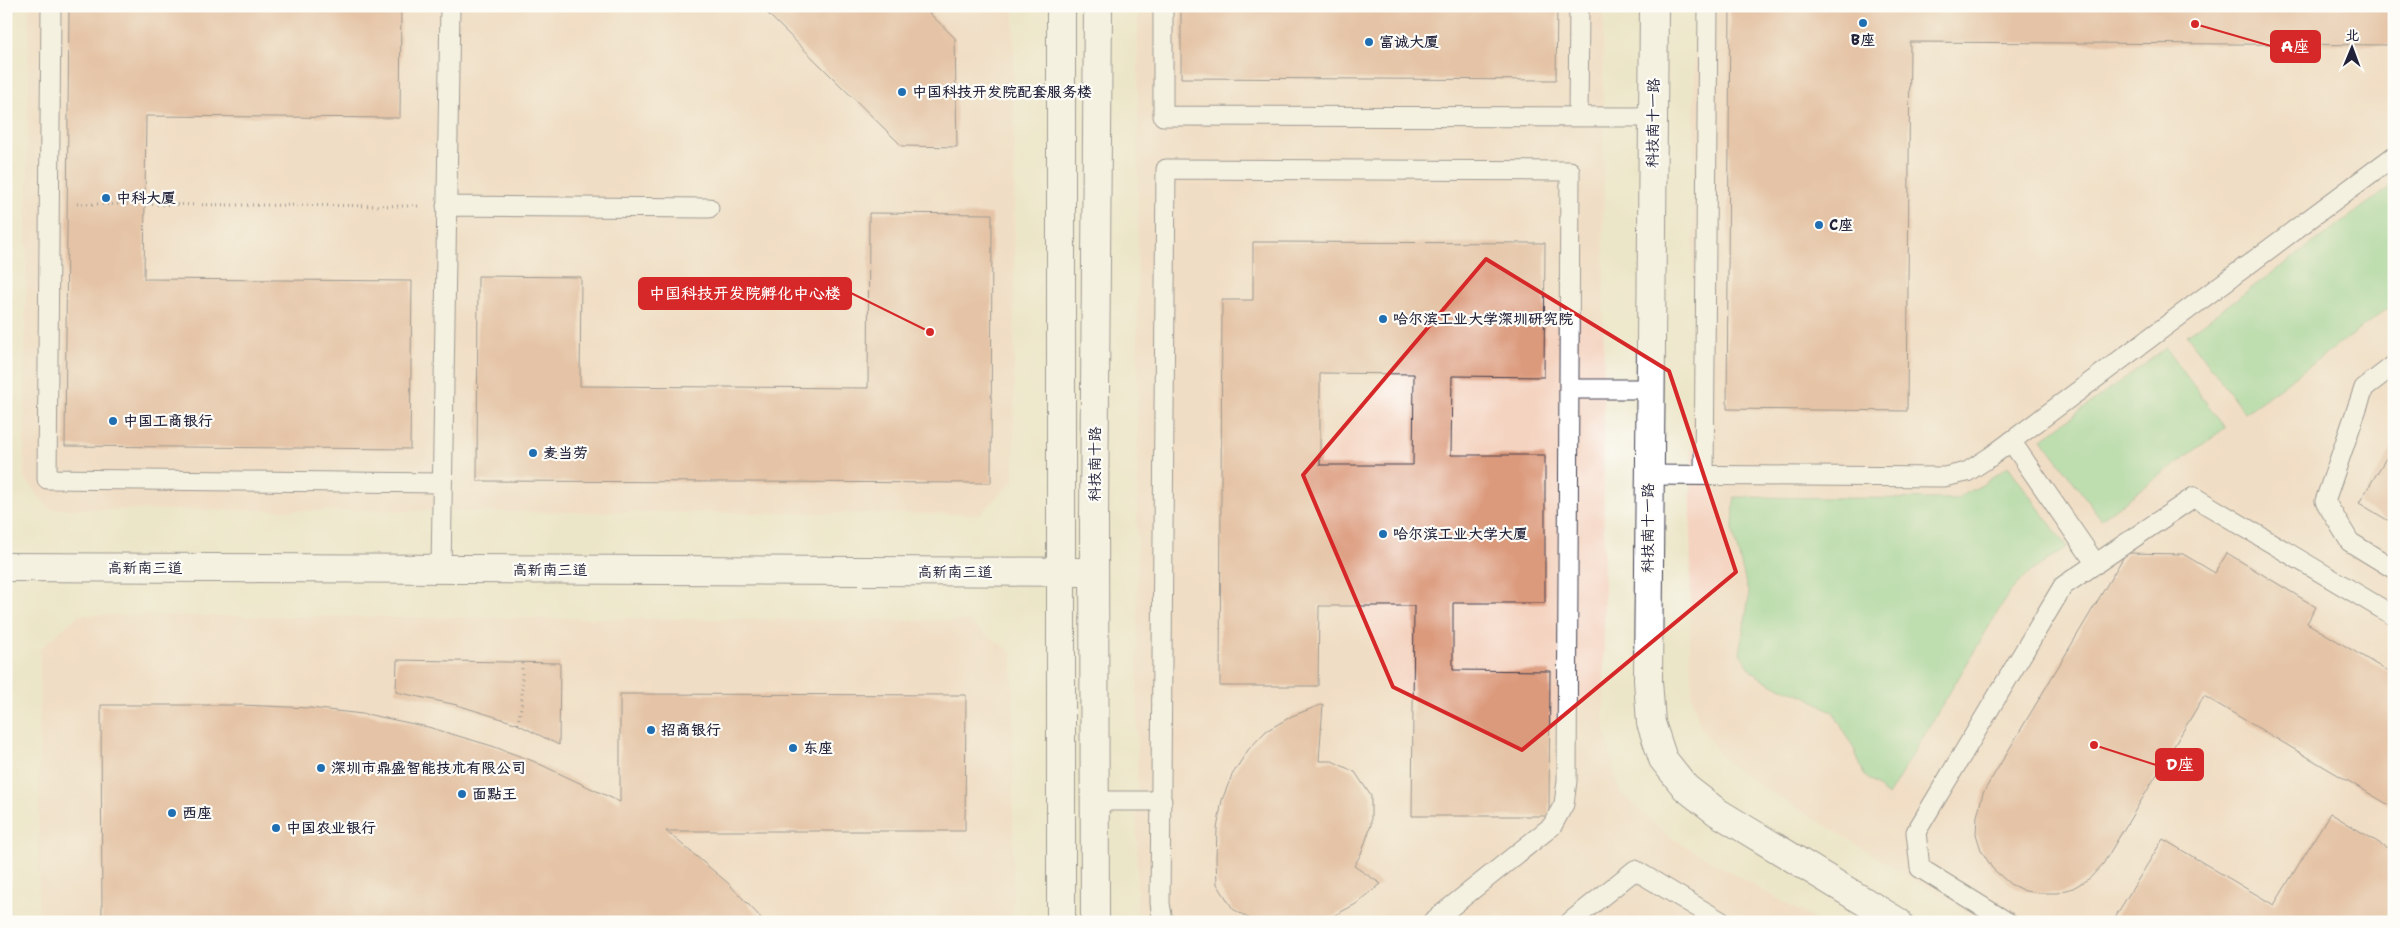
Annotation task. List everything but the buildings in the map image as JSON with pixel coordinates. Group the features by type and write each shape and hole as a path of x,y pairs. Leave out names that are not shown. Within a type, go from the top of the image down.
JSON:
{"street":[{"path":"1061,6 1061,922"},
{"name":"科技南十路","path":"1095,922 1094,572 1098,6"},
{"name":"科技南十一路","path":"1654,6 1648,475 1648,680 1652,723 1663,759 1686,788 1717,812 1898,922"},
{"name":"高新南三道","path":"6,567 1094,572"}],"lane":[{"path":"51,6 47,480 442,483"},
{"path":"441,570 450,6"},
{"path":"1163,6 1163,116 1653,117"},
{"path":"1578,117 1579,6"},
{"path":"1704,475 1708,6"},
{"path":"1648,475 1944,477 1967,472 2394,156"},
{"path":"1163,922 1160,903 1166,169 1570,171 1567,781 1564,804 1552,826 1432,922"},
{"path":"446,206 708,208"},
{"path":"2394,365 2364,388 2325,501 2350,542 2394,568"},
{"path":"1570,389 1649,389"},
{"path":"2011,441 2096,564"},
{"path":"2007,922 1920,868 1916,832 2063,586 2194,497 2394,616"},
{"path":"1095,801 1162,801"},
{"path":"1570,922 1635,870 1722,922"}],"path":[{"path":"49,204 446,206"},
{"path":"518,724 522,701 522,662"}],"highlighted area":[{"path":"1486,259 1669,371 1736,572 1522,750 1393,687 1303,475"}],"shaded area":[{"path":"29,6 1014,6 1014,480 980,514 50,509 24,477"},
{"path":"1138,6 1603,6 1604,725 1619,791 1666,835 1818,922 1137,922"},
{"path":"1695,6 2394,6 2394,922 1983,922 1763,787 1725,761 1701,729 1692,695 1690,651"},
{"path":"79,615 967,621 1013,653 1013,922 38,922 40,649"}],"green space":[{"path":"2394,184 2394,304 2245,413 2187,335"},
{"path":"2166,348 2225,428 2101,519 2042,439"},
{"path":"2008,466 2067,547 2029,573 2009,593 1888,796 1864,775 1855,751 1834,713 1806,696 1774,685 1753,673 1740,653 1749,596 1733,532 1734,497 1955,499 1982,485"}],"place":[{"name":"B座","path":"1863,23"},
{"name":"A座","path":"2195,24"},
{"name":"富诚大厦","path":"1369,42"},
{"name":"中国科技开发院配套服务楼","path":"902,92"},
{"name":"中科大厦","path":"106,198"},
{"name":"C座","path":"1819,225"},
{"name":"哈尔滨工业大学深圳研究院","path":"1383,319"},
{"name":"中国科技开发院孵化中心楼","path":"930,332"},
{"name":"中国工商银行","path":"113,421"},
{"name":"麦当劳","path":"533,453"},
{"name":"哈尔滨工业大学大厦","path":"1383,534"},
{"name":"招商银行","path":"651,730"},
{"name":"D座","path":"2094,745"},
{"name":"东座","path":"793,748"},
{"name":"深圳市鼎盛智能技术有限公司","path":"321,768"},
{"name":"面點王","path":"462,794"},
{"name":"西座","path":"172,813"},
{"name":"中国农业银行","path":"276,828"}]}
